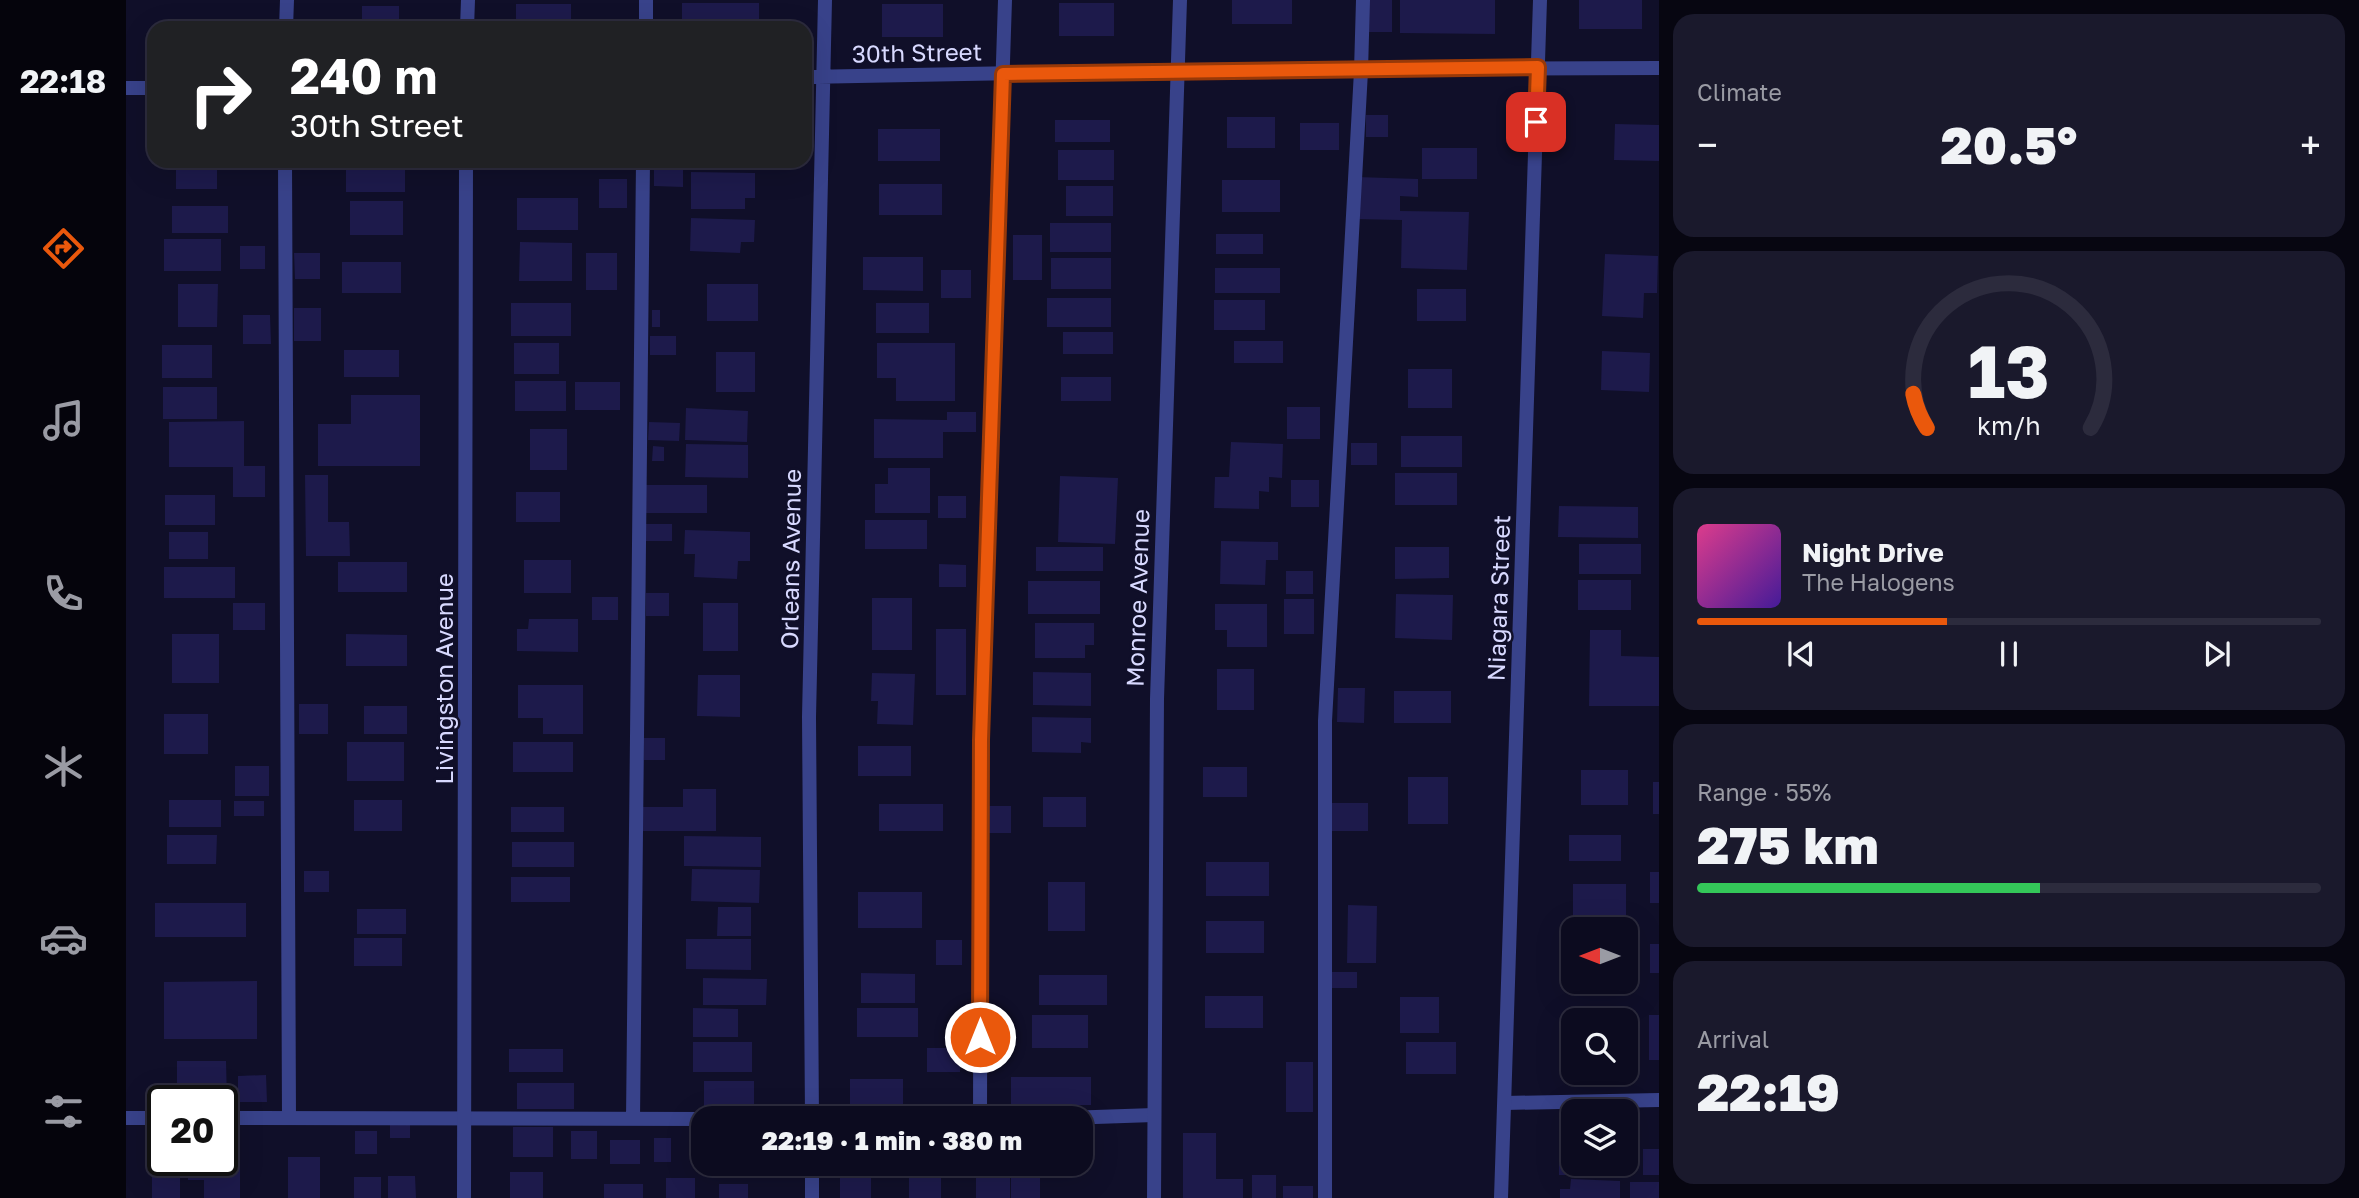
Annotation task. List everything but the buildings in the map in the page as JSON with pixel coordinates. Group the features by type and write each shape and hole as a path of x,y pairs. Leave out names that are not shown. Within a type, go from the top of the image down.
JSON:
{"street":[{"path":"286,21 287,0"},
{"path":"467,21 468,0"},
{"path":"646,0 646,21"},
{"name":"Orleans Avenue","path":"812,1106 809,717 825,0"},
{"path":"980,1106 981,740 1005,0"},
{"name":"Monroe Avenue","path":"1154,1198 1157,699 1180,0"},
{"path":"1325,1198 1325,721 1363,0"},
{"name":"Niagara Street","path":"1501,1198 1540,0"},
{"name":"30th Street","path":"812,77 1178,70 1659,68"},
{"path":"126,88 147,88"},
{"path":"285,168 289,1118"},
{"name":"Livingston Avenue","path":"464,1198 466,168"},
{"path":"633,1119 643,168"},
{"path":"1505,1104 1659,1100"},
{"path":"1093,1117 1154,1115"},
{"path":"126,1118 147,1118"},
{"path":"238,1118 691,1119"},
{"path":"812,1176 812,1198"}],"route":[{"path":"980,1037 981,740 1003,74 1538,67 1536,122"}]}
